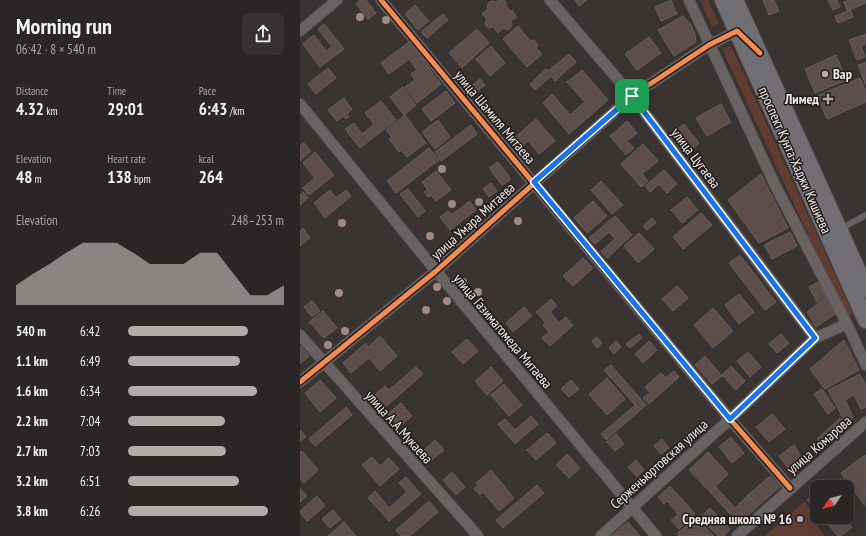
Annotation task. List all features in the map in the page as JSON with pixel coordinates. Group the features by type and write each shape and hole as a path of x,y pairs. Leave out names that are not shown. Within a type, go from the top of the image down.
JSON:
{"main road":[{"name":"проспект Кунта-Хаджи Кишиева","path":"723,0 866,320"},
{"name":"проспект Кунта-Хаджи Кишиева","path":"735,0 866,290"}],"street":[{"path":"300,31 337,0"},
{"name":"улица Шамиля Митаева","path":"381,0 730,419 790,488"},
{"name":"улица Цугаева","path":"550,0 632,96 815,338"},
{"path":"689,0 775,185 847,324 866,365"},
{"path":"737,31 760,54"},
{"name":"улица Умара Митаева","path":"300,382 436,271 632,96 709,44 737,31"},
{"name":"улица Газимагомеда Митаева","path":"300,104 436,271 656,536"},
{"name":"Серженьюртовская улица","path":"601,536 730,419 815,338 847,324"},
{"name":"улица А.А.Мукаева","path":"300,335 478,536"},
{"name":"улица Комарова","path":"736,536 866,422"}],"lane":[{"path":"839,230 866,216"}],"shaded area":[{"path":"700,0 708,0 719,23 712,27"},
{"path":"731,46 853,314 846,317 722,49"},
{"name":"Средняя школа № 16","path":"805,501 810,510 810,524 817,524 824,536 765,536"}],"building":[{"path":"360,0 366,0 376,13 368,19 356,4"},
{"path":"499,0 504,0 507,4 505,5 511,12 512,10 517,17 511,21 512,25 510,28 507,30 503,28 498,33 493,27 489,28 486,26 485,23 487,19 482,14 488,9 487,5 489,2 496,2"},
{"path":"575,0 587,0 579,6"},
{"path":"671,0 677,14 661,21 655,7"},
{"path":"763,0 774,0 779,11 769,15"},
{"path":"828,0 837,0 840,7 833,10"},
{"path":"849,0 866,0 866,3 847,11 844,2"},
{"path":"415,5 429,21 418,30 405,14"},
{"path":"851,10 853,17 838,23 835,16"},
{"path":"443,14 448,20 427,38 421,32"},
{"path":"683,16 691,25 695,34 696,42 674,56 658,30"},
{"path":"324,24 344,49 320,67 303,44 314,35 326,51 332,47 318,29"},
{"path":"518,26 530,41 534,40 538,45 536,48 542,54 527,67 503,39"},
{"path":"477,29 489,43 462,68 449,53"},
{"path":"866,34 866,44 861,46 865,57 857,60 849,40"},
{"path":"649,37 661,53 637,70 625,54"},
{"path":"409,42 441,84 417,103 405,87 415,80 411,74 417,70 409,59 389,74 381,63"},
{"path":"491,46 505,63 490,76 476,59"},
{"path":"569,54 576,62 555,81 551,76 535,90 530,84 546,69 548,71"},
{"name":"Вар","path":"836,55 846,80 815,93 805,69"},
{"path":"866,62 866,86 858,65"},
{"path":"328,68 336,78 316,94 308,84"},
{"path":"582,70 608,100 569,134 543,103 552,94 570,115 585,102 567,82"},
{"path":"860,78 866,92 866,102 827,119 817,96"},
{"path":"480,79 485,85 474,94 469,88"},
{"path":"403,87 416,105 404,115 390,97"},
{"path":"446,91 455,103 431,121 422,109"},
{"path":"344,98 352,109 347,114 349,117 346,119 343,116 337,121 328,110"},
{"path":"381,101 396,120 360,148 345,129 354,123 362,134 374,124 365,113"},
{"path":"721,104 731,122 707,136 696,118"},
{"path":"405,115 426,143 407,157 401,150 399,152 389,139 392,137 386,130"},
{"path":"536,119 555,141 539,154 528,141 519,149 511,141"},
{"path":"438,120 450,137 435,149 422,132"},
{"path":"627,121 637,133 627,141 634,148 626,155 610,136"},
{"path":"684,124 699,143 692,149 676,130"},
{"path":"471,125 477,134 441,161 435,152"},
{"path":"304,143 311,151 300,161 300,146"},
{"path":"643,144 658,161 642,174 648,181 641,187 621,164"},
{"path":"429,148 439,160 396,193 387,181"},
{"path":"315,152 334,175 309,195 303,188 315,178 303,163"},
{"path":"498,162 511,179 502,185 489,168"},
{"path":"664,170 677,184 667,193 659,184 650,192 645,186"},
{"path":"436,171 451,190 436,201 431,195 428,197 424,192 427,189 422,182"},
{"path":"761,174 788,228 759,243 728,200"},
{"path":"601,181 623,205 612,214 591,190"},
{"path":"491,183 497,191 489,197 483,189"},
{"path":"408,189 425,211 418,217 400,194"},
{"path":"330,190 336,198 346,190 351,196 325,218 314,203"},
{"path":"303,192 308,198 300,205 300,195"},
{"path":"687,197 698,210 682,223 671,210"},
{"path":"470,201 476,210 450,230 440,217 448,211 451,215"},
{"path":"593,201 607,216 587,233 574,218"},
{"path":"701,213 712,225 683,249 673,237"},
{"path":"615,216 632,235 607,258 601,251 615,239 609,232 595,244 589,238"},
{"path":"652,218 656,223 647,230 643,226"},
{"path":"303,228 310,238 300,246 300,231"},
{"path":"790,232 797,246 772,259 764,245"},
{"path":"639,233 654,249 638,263 624,246"},
{"path":"740,255 776,302 765,310 729,263"},
{"path":"583,258 593,268 573,286 563,276"},
{"path":"818,282 835,314 816,327 807,312 818,304 809,287"},
{"path":"677,286 688,298 673,311 662,299"},
{"path":"739,294 754,312 739,324 725,305"},
{"path":"551,299 557,306 550,312 559,323 566,317 573,325 550,346 542,338 549,332 543,325 546,323 536,312"},
{"path":"312,301 320,311 312,317 304,307"},
{"path":"524,307 532,316 513,332 506,323"},
{"path":"713,308 733,331 713,348 694,325"},
{"path":"323,311 337,328 324,338 309,322"},
{"path":"639,334 642,338 630,348 626,344"},
{"path":"781,334 789,343 777,353 769,344"},
{"path":"380,336 397,356 380,371 369,358 351,373 343,363 366,343 368,347"},
{"path":"597,337 602,343 597,348 592,341"},
{"path":"467,339 478,351 463,364 452,352"},
{"path":"844,340 859,370 825,389 810,369"},
{"path":"616,341 621,347 614,354 609,348"},
{"path":"649,341 657,350 643,363 635,354"},
{"path":"301,346 309,356 300,364 300,347"},
{"path":"748,352 761,367 750,377 737,361"},
{"path":"705,356 722,376 712,384 695,365"},
{"path":"611,365 646,405 606,440 601,434 635,405 604,370"},
{"path":"731,366 745,381 736,390 722,375"},
{"path":"416,367 423,374 382,410 371,398 385,386 389,390"},
{"path":"491,367 503,381 487,395 475,381"},
{"path":"674,371 679,377 649,404 643,398 650,393 645,387 661,373 666,378"},
{"path":"860,374 866,385 866,407 861,409 854,395 845,400 853,417 845,422 828,390"},
{"path":"607,378 625,399 607,415 589,394"},
{"path":"320,380 336,398 320,412 305,393"},
{"path":"571,380 579,389 569,397 561,389"},
{"path":"504,384 522,405 509,416 491,395"},
{"path":"822,389 835,408 828,414 814,394"},
{"path":"401,403 412,416 399,427 388,414"},
{"path":"346,407 352,415 315,446 309,439"},
{"path":"772,414 785,429 769,442 756,427"},
{"path":"531,416 538,424 515,444 498,424 505,419 515,430"},
{"path":"840,418 847,426 824,447 817,439"},
{"path":"300,430 306,437 300,441"},
{"path":"547,433 556,443 536,460 527,450"},
{"path":"616,434 624,444 615,451 607,442"},
{"path":"731,437 744,453 732,463 719,447"},
{"path":"662,439 669,448 661,454 654,446"},
{"path":"435,440 444,450 429,462 421,453"},
{"path":"794,445 802,458 788,468 779,456"},
{"path":"302,451 318,470 304,483 300,478 300,452"},
{"path":"708,452 728,474 710,492 689,470"},
{"path":"567,454 580,468 569,478 556,465"},
{"path":"865,455 866,456 865,506 854,491 854,480 846,480 841,473"},
{"path":"372,457 380,466 389,458 399,469 380,486 362,465"},
{"path":"636,460 644,470 637,477 628,467"},
{"path":"491,470 514,498 499,511 483,492 480,495 474,489 478,485 476,483"},
{"path":"452,472 465,487 456,495 443,480"},
{"path":"770,476 780,487 758,506 748,495"},
{"path":"406,477 421,494 389,521 368,498 375,491 389,508 407,492 399,483"},
{"path":"537,485 544,493 503,528 496,520"},
{"path":"670,486 695,514 679,529 671,520 678,514 667,501 664,504 658,497"},
{"path":"716,487 735,508 748,495 758,506 739,524 710,492"},
{"path":"300,488 307,496 300,502"},
{"path":"317,496 325,506 307,521 300,511"},
{"path":"429,501 438,512 410,536 401,536 396,530"},
{"path":"710,508 730,529 724,536 718,536 700,518"},
{"path":"333,510 341,519 330,528 322,519"},
{"path":"696,517 714,536 680,536 677,534"},
{"path":"344,522 356,536 341,536 340,534 338,536 328,536"},
{"path":"628,522 640,536 611,536"},
{"path":"827,524 849,524 852,527 841,536 838,536"}],"cycle path":[{"path":"381,0 730,419 790,488"},
{"path":"300,382 436,271 632,96 709,45 737,31 760,53"}],"place":[{"name":"Вар","path":"825,74"},
{"name":"Лимед","path":"828,99"},
{"name":"Средняя школа № 16","path":"800,519"}],"route":[{"path":"632,96 815,338 730,419 534,182 632,96"}]}
